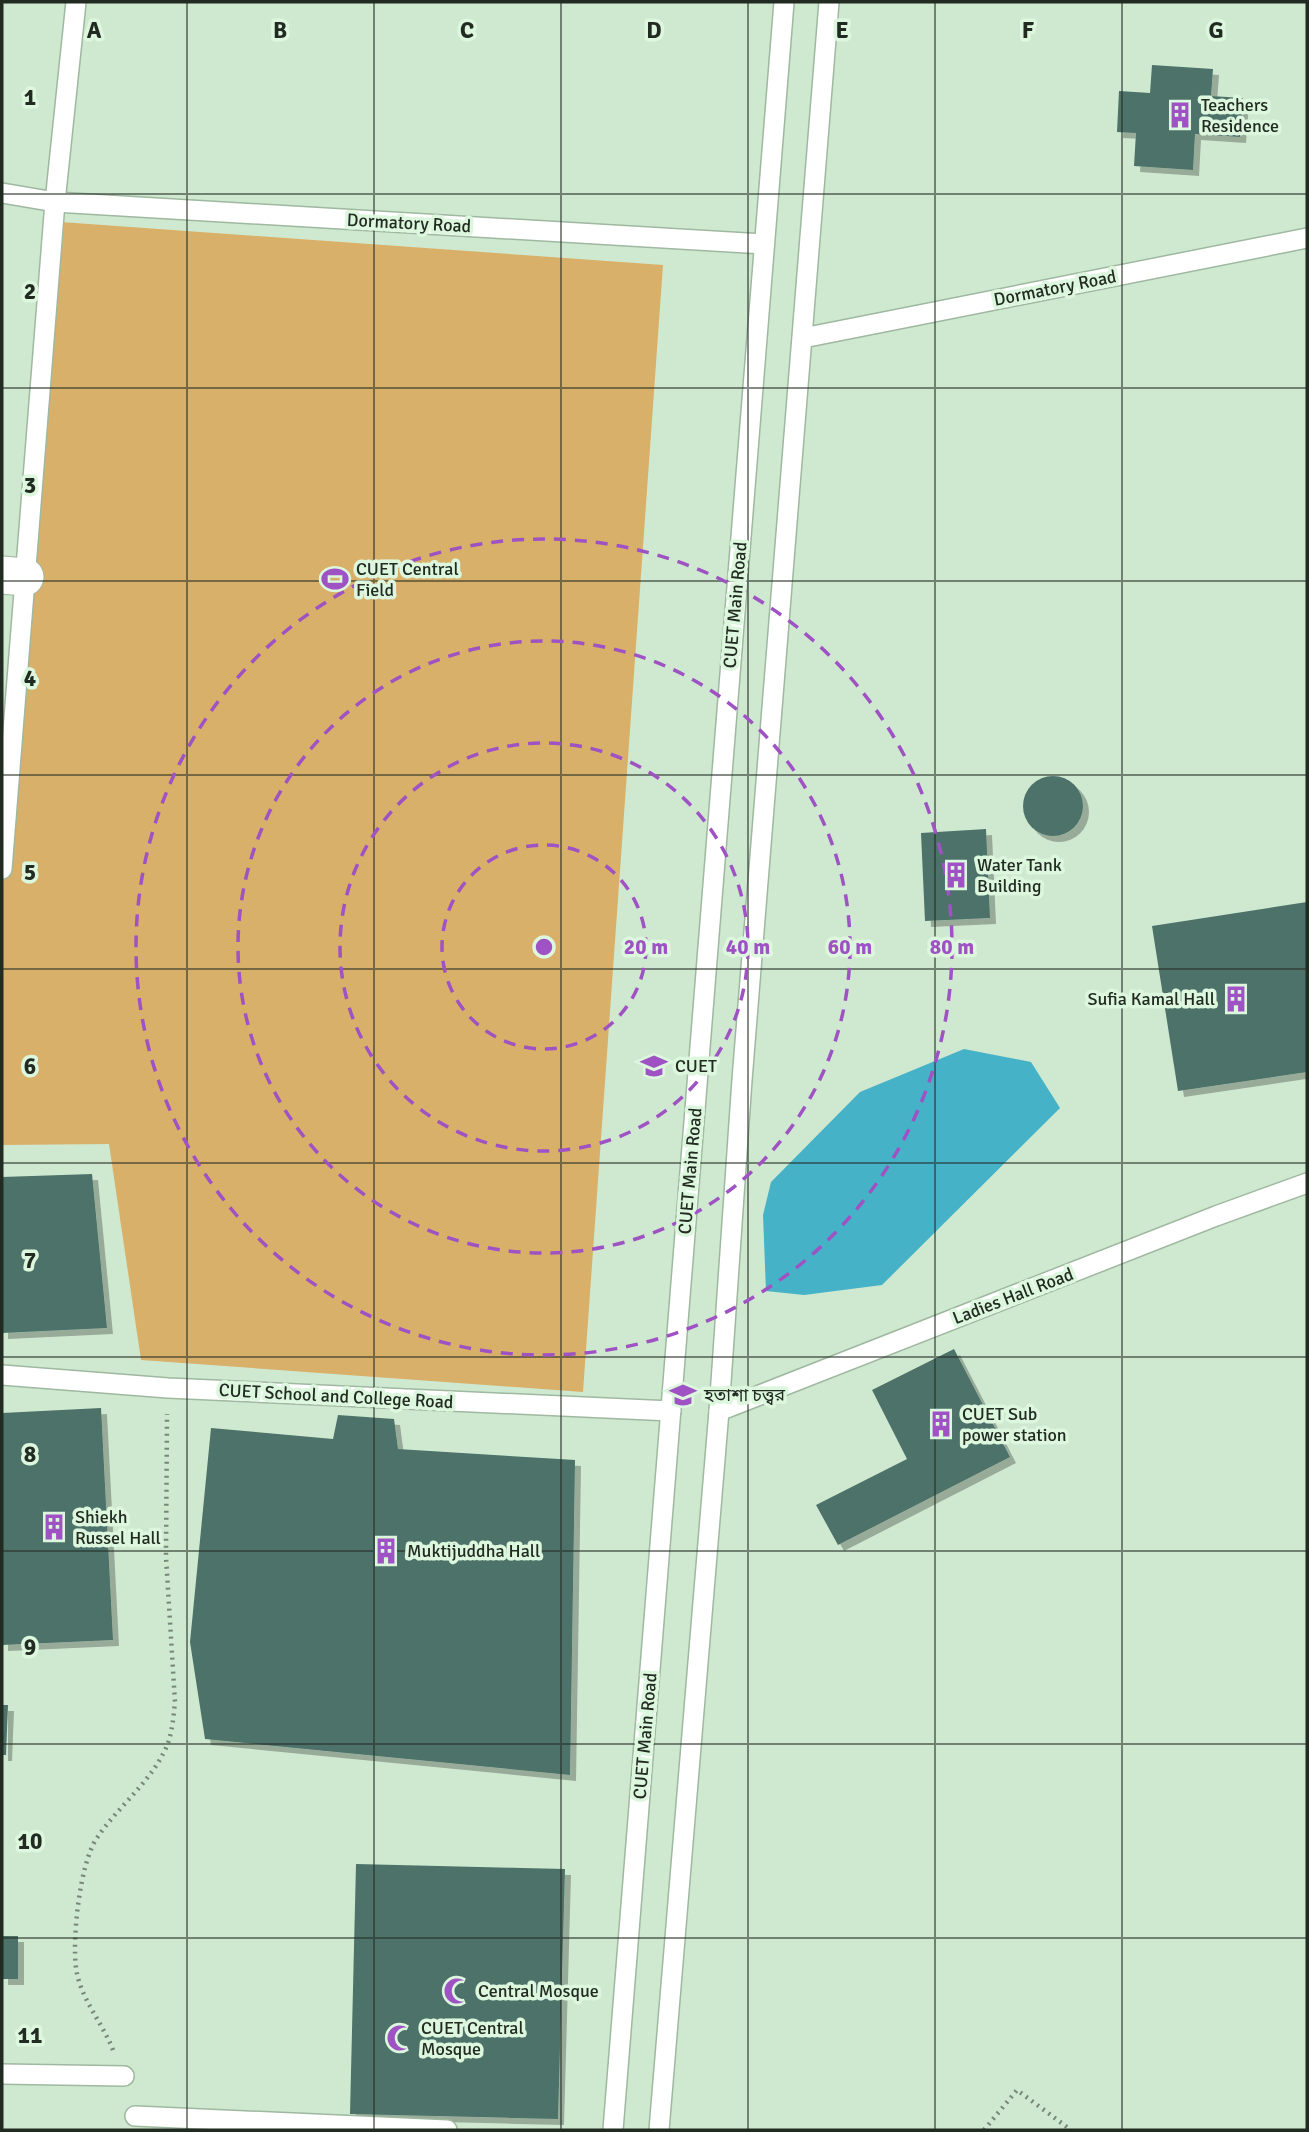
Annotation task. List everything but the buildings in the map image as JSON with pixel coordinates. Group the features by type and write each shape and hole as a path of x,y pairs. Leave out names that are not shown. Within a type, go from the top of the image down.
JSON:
{"lane":[{"path":"2,869 13,576 76,2"},
{"name":"CUET Main Road","path":"613,2130 783,2"},
{"path":"659,2130 719,1411 743,1066 829,2"},
{"name":"Dormatory Road","path":"2,193 55,202 764,244"},
{"name":"Dormatory Road","path":"803,338 1307,238"},
{"name":"Ladies Hall Road","path":"719,1411 1307,1183"},
{"name":"CUET School and College Road","path":"2,1375 168,1388 671,1411"},
{"path":"2,2074 124,2076"},
{"path":"135,2116 447,2130"}],"path":[{"path":"124,2076 105,2029 83,1994 75,1968 79,1891 95,1840 163,1754 172,1730 175,1702 166,1557 165,1476 168,1388"},
{"path":"984,2130 1017,2090 1071,2130"}],"shaded area":[{"name":"CUET Central Field","path":"61,222 663,265 583,1392 141,1360 109,1144 2,1145 2,894"}],"water":[{"path":"964,1049 1031,1062 1060,1108 882,1285 804,1295 766,1291 763,1215 771,1182 860,1092"}],"place":[{"name":"Teachers Residence","path":"1180,115"},
{"name":"CUET Central Field","path":"335,579"},
{"name":"Water Tank Building","path":"956,875"},
{"name":"Sufia Kamal Hall","path":"1236,999"},
{"name":"CUET","path":"654,1066"},
{"name":"হতাশা চত্ত্বর","path":"683,1395"},
{"name":"CUET Sub power station","path":"941,1424"},
{"name":"Shiekh Russel Hall","path":"54,1527"},
{"name":"Muktijuddha Hall","path":"386,1551"},
{"name":"Central Mosque","path":"457,1991"},
{"name":"CUET Central Mosque","path":"400,2038"}]}
